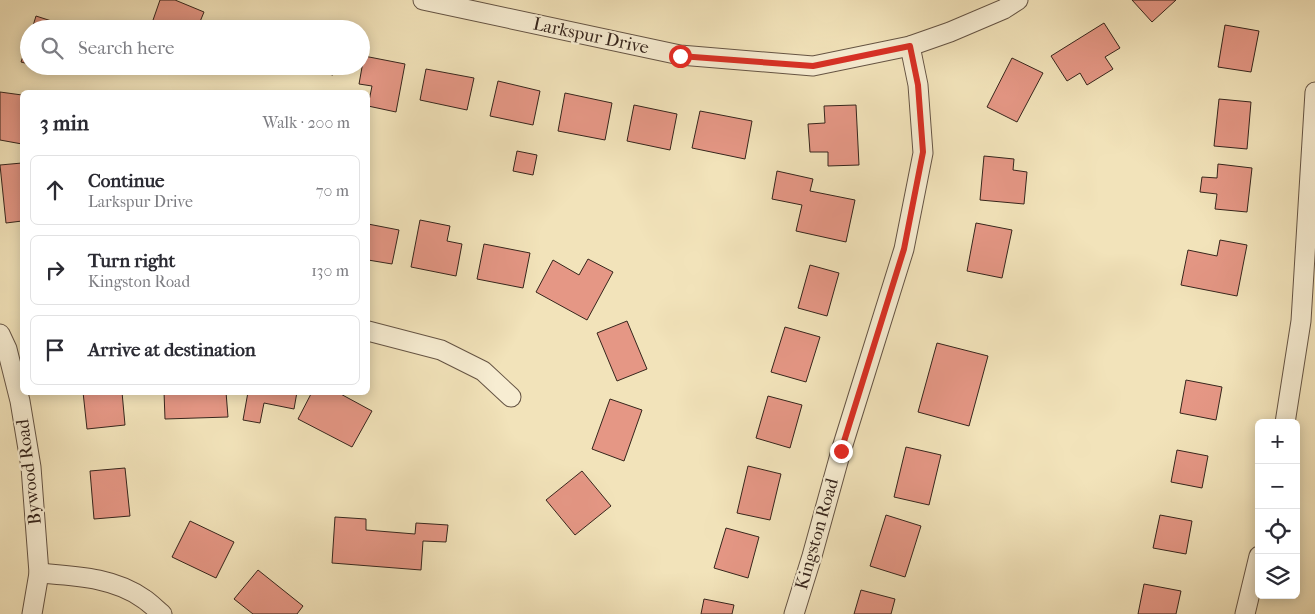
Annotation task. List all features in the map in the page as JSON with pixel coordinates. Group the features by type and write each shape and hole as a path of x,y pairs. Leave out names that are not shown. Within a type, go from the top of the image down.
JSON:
{"street":[{"name":"Larkspur Drive","path":"423,0 680,56 813,66 910,46 977,21 1004,9 1018,0"},
{"name":"Kingston Road","path":"794,614 841,451 904,249 923,152 918,85 910,46"},
{"path":"1286,419 1301,322 1315,92"},
{"path":"370,332 441,350 483,371 511,397"},
{"name":"Bywood Road","path":"10,343 31,467 39,573 32,614"},
{"path":"39,573 76,576 124,587 144,598 162,614"},
{"path":"1245,614 1255,573"}],"building":[{"path":"160,0 175,0 204,12 201,20 153,20"},
{"path":"1132,0 1176,0 1152,22"},
{"path":"36,16 48,20 35,20"},
{"path":"1104,23 1120,48 1105,57 1113,69 1087,85 1080,73 1067,81 1051,56"},
{"path":"1225,25 1259,31 1251,72 1218,67"},
{"path":"370,57 405,64 396,112 370,106 372,86 359,84 361,75 370,75"},
{"path":"1012,58 1043,73 1017,122 987,107"},
{"path":"426,69 474,78 467,110 420,100"},
{"path":"498,81 540,91 533,125 490,116"},
{"path":"0,92 20,95 20,144 0,140"},
{"path":"565,93 612,103 605,140 558,131"},
{"path":"1219,99 1251,102 1247,149 1214,146"},
{"path":"634,105 677,114 670,150 627,141"},
{"path":"856,105 859,165 828,166 828,152 810,152 808,124 825,123 824,106"},
{"path":"700,111 752,121 745,159 692,148"},
{"path":"517,151 537,155 533,175 513,171"},
{"path":"984,156 1014,159 1013,170 1027,172 1024,204 980,200"},
{"path":"20,163 20,221 6,223 0,165"},
{"path":"1218,164 1252,168 1247,212 1215,209 1217,194 1200,192 1202,177 1217,178"},
{"path":"777,171 813,179 810,191 855,200 846,242 796,231 802,205 772,199"},
{"path":"420,220 450,226 447,241 462,244 456,276 411,267"},
{"path":"976,223 1012,230 1002,278 967,271"},
{"path":"370,224 399,230 392,264 370,260"},
{"path":"1220,240 1247,245 1237,296 1181,285 1188,250 1217,256"},
{"path":"484,244 530,253 523,288 477,279"},
{"path":"588,259 613,272 587,320 536,292 553,260 579,275"},
{"path":"810,265 839,273 827,316 798,308"},
{"path":"627,321 647,369 617,381 597,333"},
{"path":"785,327 820,337 806,382 771,372"},
{"path":"937,343 988,356 969,426 918,412"},
{"path":"1186,380 1222,387 1216,420 1180,413"},
{"path":"83,395 122,395 125,425 87,429"},
{"path":"164,395 226,395 228,417 165,419"},
{"path":"247,395 296,395 294,409 264,403 260,423 243,420"},
{"path":"310,395 343,395 372,411 352,447 298,419"},
{"path":"768,396 802,405 790,448 756,438"},
{"path":"610,399 642,410 624,461 592,449"},
{"path":"906,447 941,455 929,505 894,497"},
{"path":"1177,450 1208,456 1202,488 1171,482"},
{"path":"748,466 781,474 770,520 737,513"},
{"path":"125,468 130,516 94,519 90,471"},
{"path":"582,471 611,506 575,535 546,500"},
{"path":"886,515 921,526 905,577 870,566"},
{"path":"1160,515 1192,521 1186,554 1153,548"},
{"path":"335,517 366,519 366,530 415,534 416,523 448,525 446,542 423,541 421,570 332,563"},
{"path":"190,521 234,542 216,578 172,557"},
{"path":"726,528 759,537 748,578 714,568"},
{"path":"258,570 303,606 297,614 253,614 234,599"},
{"path":"1144,584 1181,591 1176,614 1138,614"},
{"path":"861,590 895,599 891,614 854,614"},
{"path":"704,599 734,605 732,614 701,614"}],"route":[{"path":"680,56 813,66 910,46 918,85 923,152 904,249 841,451"}]}
